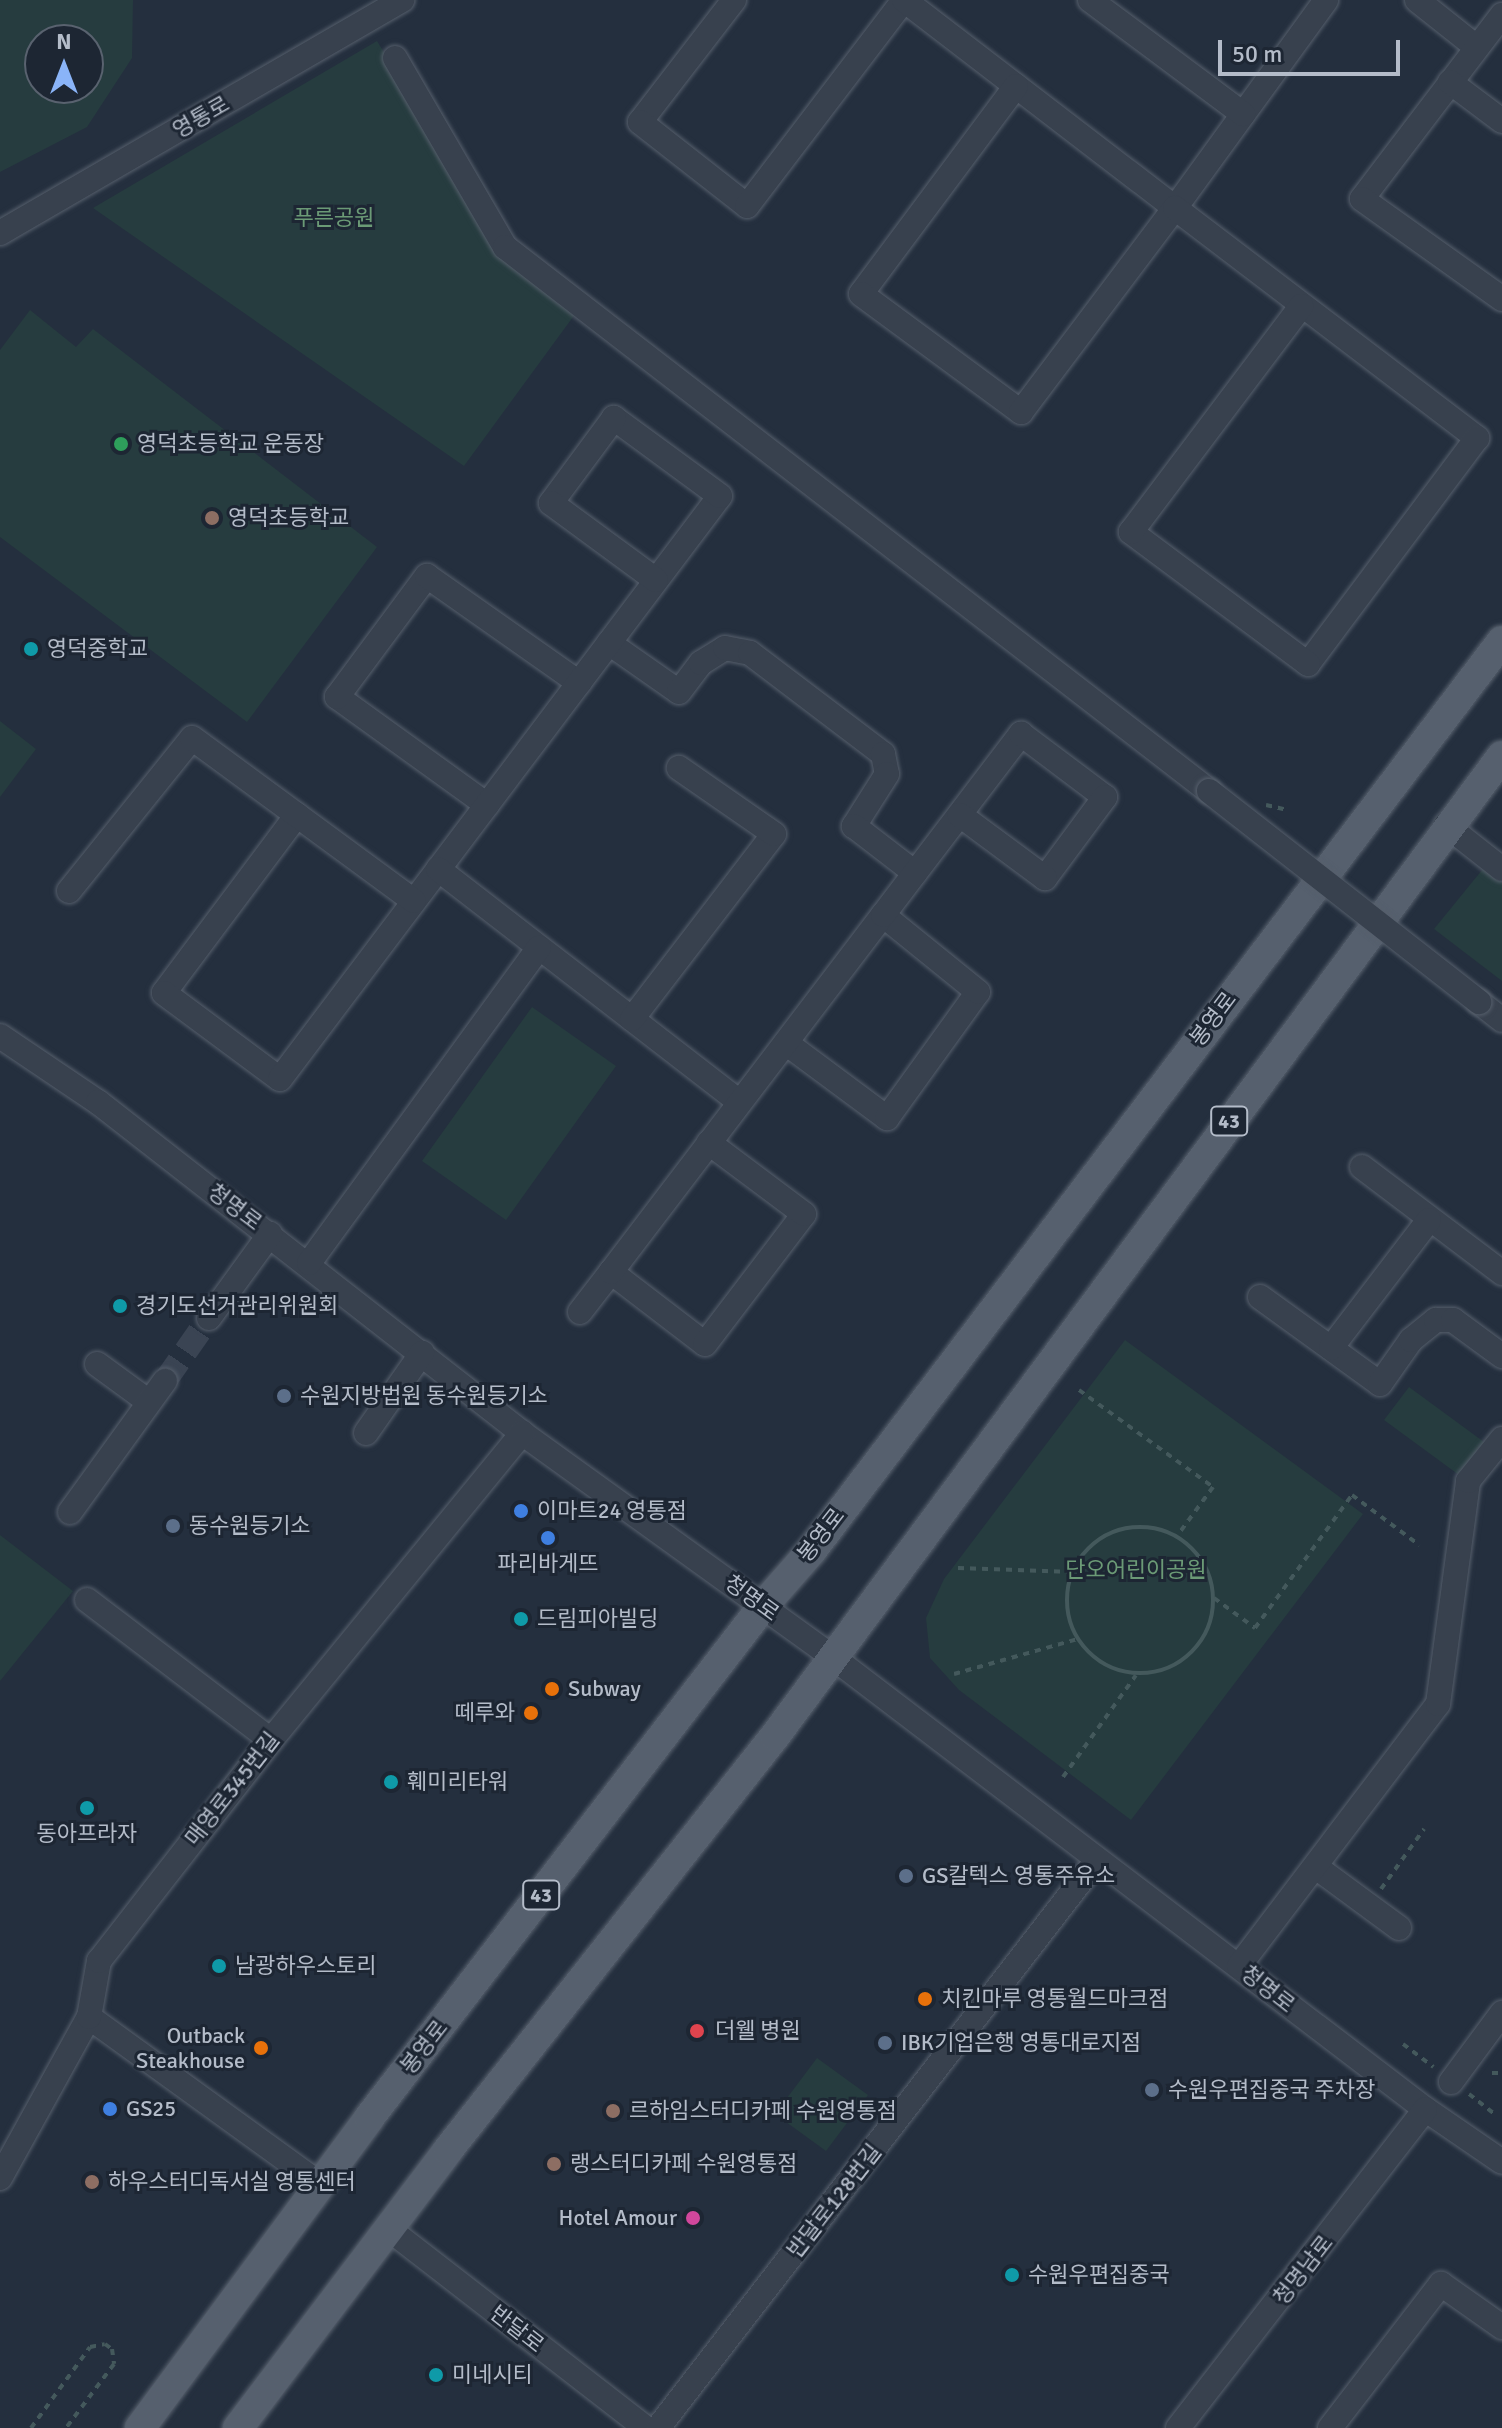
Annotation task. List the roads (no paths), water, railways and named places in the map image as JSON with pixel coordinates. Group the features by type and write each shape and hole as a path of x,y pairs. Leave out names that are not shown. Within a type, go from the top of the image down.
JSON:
{"main road":[{"name":"봉영로","path":"140,2428 320,2184 763,1606 812,1550 1502,641"},
{"name":"43","path":"238,2428 389,2229 775,1736 1446,825 1502,756"}],"street":[{"name":"영통로","path":"0,233 402,0"},
{"path":"734,0 640,122 747,206 904,0 1477,438 1308,664 1131,532 1301,306"},
{"path":"1090,0 1243,114"},
{"path":"1016,86 861,294 1021,412 1326,0"},
{"path":"1417,0 1476,47"},
{"path":"1502,15 1362,199 1502,299"},
{"path":"395,58 505,247 1502,1020"},
{"path":"1450,82 1502,121"},
{"path":"297,815 164,993 280,1079 720,496 614,418 551,503 656,580"},
{"path":"487,805 337,697 427,576 579,683"},
{"path":"609,643 679,692 701,663 725,648 750,653 883,754 887,774 854,826 915,873"},
{"path":"580,1312 1021,734 1105,797 1045,878 960,815"},
{"path":"69,891 192,738 414,901"},
{"path":"632,1019 774,834 679,768"},
{"path":"1446,825 1502,869"},
{"path":"438,869 740,1102"},
{"path":"786,1043 887,1118 978,992 883,915"},
{"path":"309,1263 539,948"},
{"name":"청명로","path":"0,1036 98,1102 309,1263 522,1433 831,1656 1425,2109 1502,2162"},
{"path":"611,1272 705,1344 804,1214 709,1143"},
{"path":"1362,1167 1502,1273"},
{"path":"1331,1348 1429,1220"},
{"path":"209,1318 270,1234"},
{"path":"1260,1297 1380,1384 1423,1327 1436,1320 1453,1320 1502,1356"},
{"path":"366,1433 422,1353"},
{"path":"97,1364 149,1402"},
{"path":"70,1512 165,1381"},
{"name":"매영로345번길","path":"0,2178 89,2017 99,1961 271,1740 522,1433"},
{"path":"1239,1966 1438,1704 1468,1481 1502,1439"},
{"path":"87,1600 271,1740"},
{"name":"반달로128번길","path":"658,2428 1097,1860"},
{"path":"1316,1867 1399,1928"},
{"path":"1451,2082 1502,2013"},
{"path":"89,2017 320,2184"},
{"name":"청명남로","path":"1178,2428 1425,2109"},
{"name":"반달로","path":"389,2229 646,2428"},
{"path":"1330,2428 1441,2284 1502,2327"}],"tunnel":[{"path":"165,1381 209,1318"}],"place":[{"name":"영덕초등학교 운동장","path":"121,444"},
{"name":"영덕초등학교","path":"212,518"},
{"name":"영덕중학교","path":"31,649"},
{"name":"경기도선거관리위원회","path":"120,1306"},
{"name":"수원지방법원 동수원등기소","path":"284,1396"},
{"name":"이마트24 영통점","path":"521,1511"},
{"name":"동수원등기소","path":"173,1526"},
{"name":"파리바게뜨","path":"548,1538"},
{"name":"드림피아빌딩","path":"521,1619"},
{"name":"Subway","path":"552,1689"},
{"name":"떼루와","path":"531,1713"},
{"name":"훼미리타워","path":"391,1782"},
{"name":"동아프라자","path":"87,1808"},
{"name":"GS칼텍스 영통주유소","path":"906,1876"},
{"name":"남광하우스토리","path":"219,1966"},
{"name":"치킨마루 영통월드마크점","path":"925,1999"},
{"name":"더웰 병원","path":"697,2031"},
{"name":"IBK기업은행 영통대로지점","path":"885,2043"},
{"name":"Outback Steakhouse","path":"261,2048"},
{"name":"수원우편집중국 주차장","path":"1152,2090"},
{"name":"GS25","path":"110,2109"},
{"name":"르하임스터디카페 수원영통점","path":"613,2111"},
{"name":"랭스터디카페 수원영통점","path":"554,2164"},
{"name":"하우스터디독서실 영통센터","path":"92,2182"},
{"name":"Hotel Amour","path":"693,2218"},
{"name":"수원우편집중국","path":"1012,2275"},
{"name":"미네시티","path":"436,2375"}],"park label":[{"name":"푸른공원","path":"334,218"},
{"name":"단오어린이공원","path":"1136,1570"}]}
